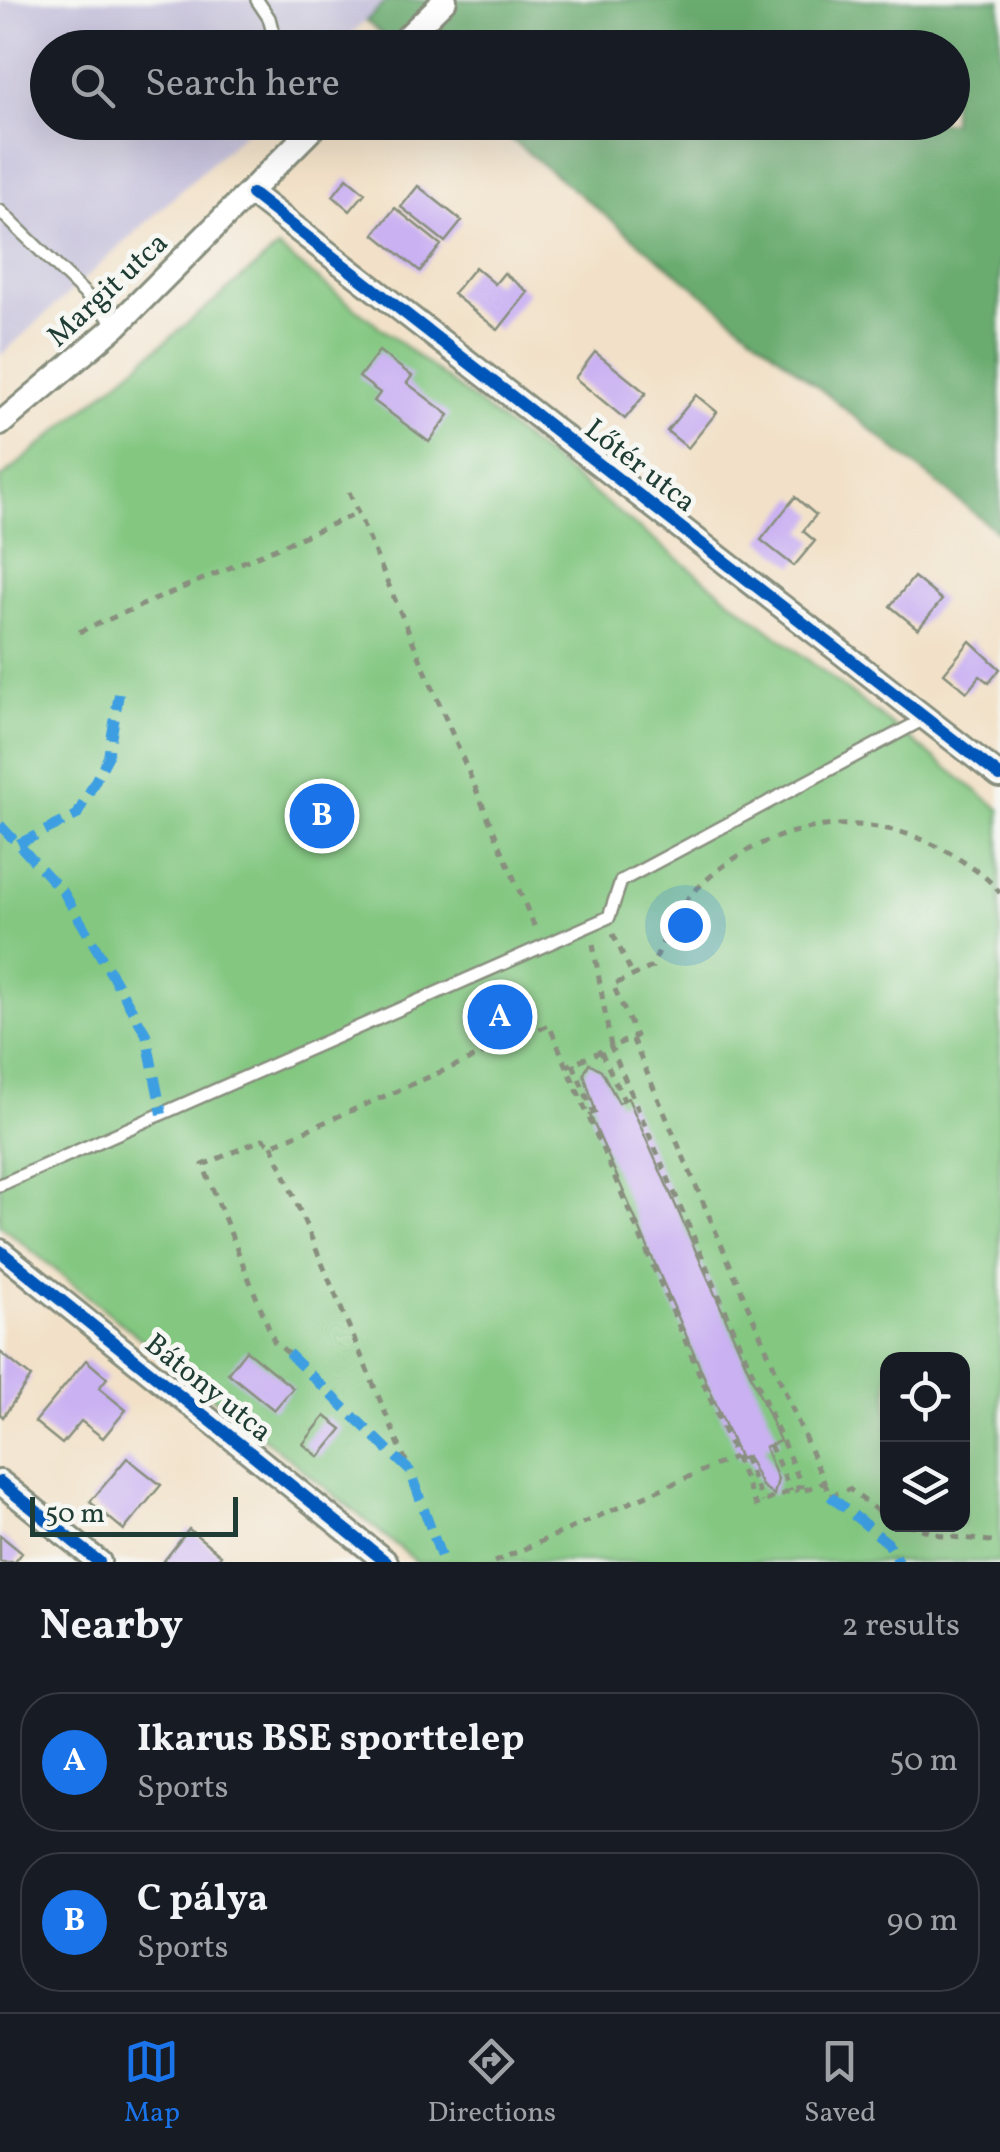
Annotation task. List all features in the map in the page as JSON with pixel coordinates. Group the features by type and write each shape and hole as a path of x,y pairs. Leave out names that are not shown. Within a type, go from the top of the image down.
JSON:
{"street":[{"path":"414,30 445,0"},
{"name":"Margit utca","path":"0,424 116,325 252,194 297,140"},
{"name":"Lőtér utca","path":"252,194 1000,776"},
{"name":"Bátony utca","path":"0,1251 386,1562"},
{"path":"0,1482 99,1562"}],"lane":[{"path":"257,0 272,30"},
{"path":"0,211 116,325"},
{"path":"0,1185 605,919 621,880 926,718"}],"path":[{"path":"349,492 543,946"},
{"path":"79,632 358,513"},
{"path":"570,1065 636,1036 613,985 652,967 675,915 720,869 762,842 807,827 856,822 898,830 934,842 991,881 1000,893"},
{"path":"605,919 633,976"},
{"path":"570,1065 756,1505 802,1486 611,1047 590,926"},
{"path":"272,1145 549,1025 594,1114"},
{"path":"632,1038 830,1496 849,1489 880,1512"},
{"path":"601,1052 624,1100"},
{"path":"288,1354 274,1340 203,1165 263,1140 272,1145 410,1471"},
{"path":"770,1445 793,1490 798,1493 824,1482"},
{"path":"494,1562 735,1457"},
{"path":"744,1457 763,1502"},
{"path":"931,1532 1000,1542"}],"shaded area":[{"path":"0,0 387,0 355,30 30,30 30,140 236,140 0,356"}],"green space":[{"path":"387,0 1000,0 1000,534 512,140 970,140 970,30 377,30 366,21"},
{"path":"278,248 1000,809 1000,1562 417,1562 0,1225 0,479"}],"building":[{"path":"347,178 365,193 350,211 333,196"},
{"path":"418,186 462,221 445,242 401,207"},
{"path":"395,208 441,245 420,271 374,234"},
{"path":"475,267 495,284 504,273 528,292 498,330 453,294"},
{"path":"379,351 412,376 407,383 449,415 429,442 374,401 380,393 359,377"},
{"path":"595,352 646,393 625,419 575,378"},
{"path":"696,395 717,412 688,448 667,431"},
{"path":"795,497 816,515 803,531 815,541 794,566 761,540"},
{"path":"914,577 942,600 918,629 890,606"},
{"path":"970,641 1000,669 989,683 980,676 967,692 944,673"},
{"path":"589,1063 601,1070 619,1103 628,1098 780,1441 765,1447 778,1479 774,1495 762,1486 747,1456 740,1459 590,1115 596,1113 584,1074"},
{"path":"246,1350 293,1388 274,1410 228,1373"},
{"path":"0,1352 31,1377 3,1417 0,1414"},
{"path":"86,1360 107,1378 99,1388 126,1410 103,1438 81,1421 62,1444 35,1422"},
{"path":"325,1416 342,1429 319,1457 303,1444"},
{"path":"127,1458 161,1485 124,1530 90,1502"},
{"path":"189,1529 221,1555 216,1562 163,1562"},
{"path":"0,1535 22,1553 15,1562 0,1562"}],"marked path":[{"path":"18,844 77,815 108,757 119,694"},
{"path":"0,825 64,893 146,1034 162,1114"},
{"path":"288,1353 410,1471 443,1562"},
{"path":"830,1496 888,1543 899,1562"}],"cycle path":[{"path":"252,194 1000,776"},
{"path":"0,1251 386,1562"},
{"path":"0,1482 99,1562"}],"place":[{"name":"C pálya","path":"322,816"},
{"name":"Ikarus BSE sporttelep","path":"500,1017"}]}
